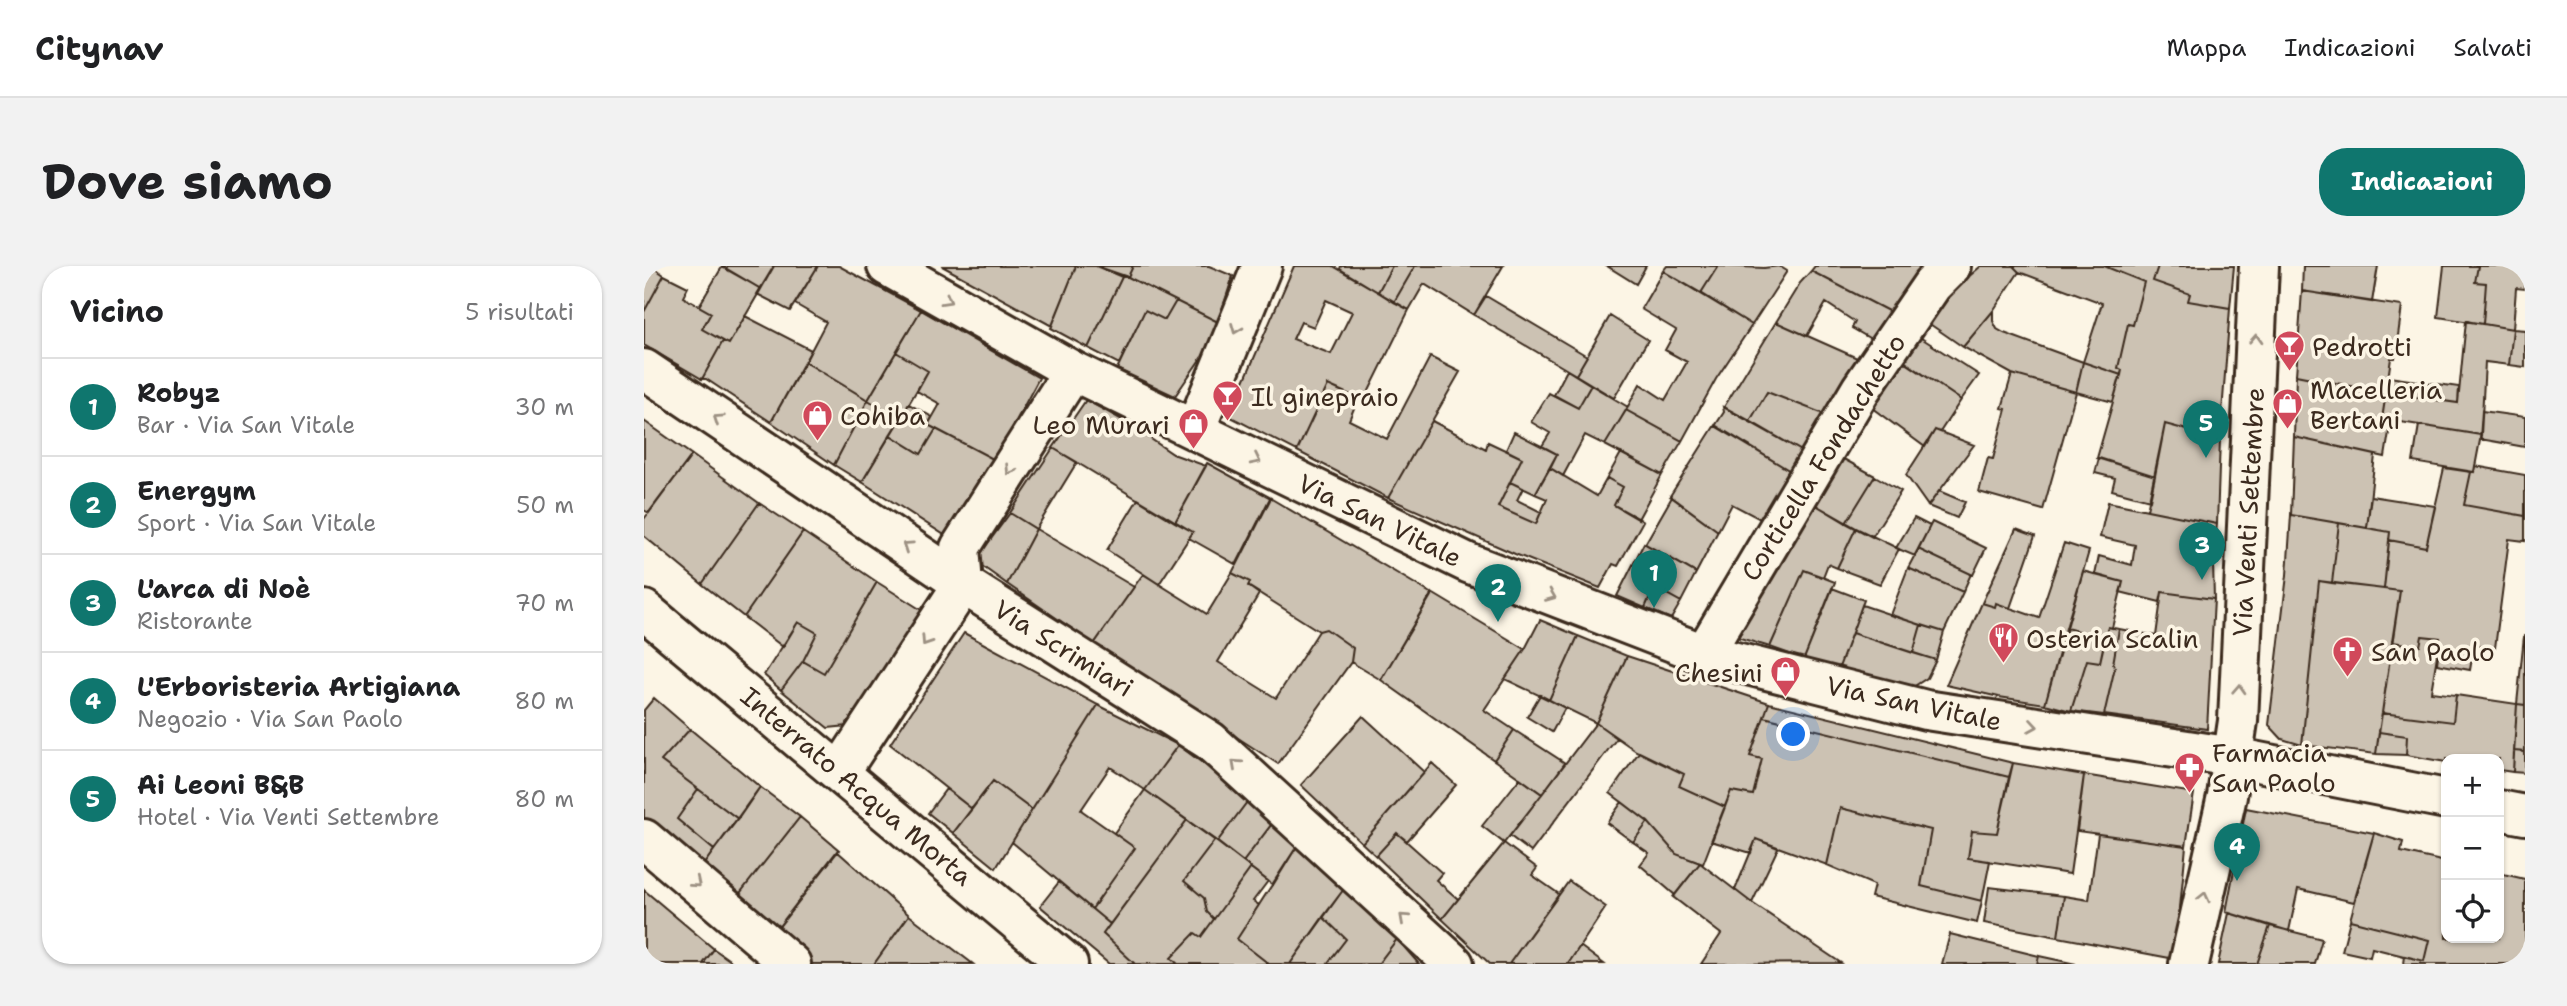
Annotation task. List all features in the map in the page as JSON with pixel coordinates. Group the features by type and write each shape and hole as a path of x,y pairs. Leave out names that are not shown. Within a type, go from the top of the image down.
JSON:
{"street":[{"name":"Via San Vitale","path":"887,266 1073,371 1468,563 1703,654 1926,710 2233,757 2441,798"},
{"path":"1195,430 1262,266"},
{"name":"Corticella Fondachetto","path":"1703,654 1861,389 1932,285 1951,266"},
{"name":"Via Venti Settembre","path":"2189,964 2227,796 2238,721 2259,266"},
{"name":"Via Scrimiari","path":"644,369 963,584 1210,741 1454,964"},
{"path":"841,772 963,584 960,548 1073,371"},
{"name":"Interrato Acqua Morta","path":"644,610 1068,964"},
{"path":"2504,811 2525,815"},
{"path":"644,839 791,964"}],"building":[{"path":"644,266 651,266 664,275 644,312"},
{"path":"722,266 774,266 761,289"},
{"path":"774,266 818,266 790,311 757,294"},
{"path":"818,266 839,266 921,310 868,400 805,362 826,322 795,304"},
{"path":"942,266 1076,266 1052,326"},
{"path":"1076,266 1096,266 1122,277 1088,348 1051,328"},
{"path":"1096,266 1133,266 1128,277"},
{"path":"1133,266 1209,266 1233,276 1218,322 1128,277"},
{"path":"1294,266 1333,266 1409,310 1364,401 1328,385 1297,451 1229,416","holes":["1326,300 1352,312 1331,354 1293,339 1301,322 1314,327"]},
{"path":"1341,266 1392,266 1378,292 1340,269"},
{"path":"1392,266 1415,266 1394,302 1378,292"},
{"path":"1415,266 1503,266 1474,315 1424,284 1409,310 1394,302"},
{"path":"1607,266 1646,266 1636,284"},
{"path":"1667,266 1718,266 1701,293 1663,271"},
{"path":"1718,266 1779,266 1787,271 1752,325 1701,293"},
{"path":"1815,266 1930,266 1894,314 1811,271"},
{"path":"1981,266 2013,266 2019,272 1993,311 1963,347 1921,318"},
{"path":"2013,266 2104,266 2144,282 2133,325 2128,324 2118,368 2122,370 2121,375 2083,362 2102,303 2019,272"},
{"path":"2104,266 2158,266 2153,281 2190,294 2188,301 2230,308 2220,439 2165,424 2155,476 2097,458 2122,370 2118,368 2128,324 2133,325 2144,282"},
{"path":"2158,266 2234,266 2230,308 2188,301 2190,294 2153,281"},
{"path":"2303,266 2378,266 2372,302 2302,291"},
{"path":"2444,266 2478,266 2475,282 2486,283 2483,324 2438,317"},
{"path":"2478,266 2525,266 2525,289 2516,288 2513,329 2483,324 2486,283 2475,282"},
{"path":"722,267 761,289 729,344 702,329 711,313 699,306"},
{"path":"1663,271 1752,325 1716,379 1682,441 1626,410 1640,384 1665,400 1687,362 1665,350 1676,330 1641,309"},
{"path":"1811,271 1894,314 1876,342 1852,328 1855,322 1826,303 1807,336 1776,322 1800,283"},
{"path":"664,275 688,287 683,297 711,313 702,329 723,341 702,379 644,345 644,312"},
{"path":"1122,277 1128,277 1176,301 1165,320 1145,310 1119,364 1088,348"},
{"path":"2302,291 2402,306 2395,358 2391,358 2386,393 2296,375"},
{"path":"1486,296 1587,356 1576,375 1474,315"},
{"path":"1176,301 1218,322 1202,359 1175,396 1117,369 1145,310 1165,320"},
{"path":"921,310 1039,378 995,460 928,425 940,404 917,391 928,371 896,352"},
{"path":"1993,311 1993,321 1997,329 2004,333 2083,362 2076,392 2012,374 1963,347"},
{"path":"745,316 811,350 771,422 706,379 702,379 723,341 729,344"},
{"path":"1610,316 1648,340 1614,398 1576,375"},
{"path":"2466,321 2513,329 2509,365 2485,362 2481,435 2382,419 2386,393 2458,403"},
{"path":"1776,322 1864,361 1829,416 1767,392 1750,421 1724,407"},
{"path":"2513,329 2525,330 2525,367 2509,365"},
{"path":"1918,336 1979,375 1961,400 1903,361"},
{"path":"896,352 928,371 900,419 868,400"},
{"path":"1430,357 1460,372 1388,498 1297,451 1328,385 1358,399 1349,420 1387,439"},
{"path":"1901,359 1961,400 1940,432 1935,430 1925,447 1868,405"},
{"path":"805,362 868,400 834,465 771,422"},
{"path":"2083,362 2121,375 2113,402 2076,392"},
{"path":"1567,370 1591,385 1578,408 1554,395"},
{"path":"2012,374 2076,392 2043,510 1979,492 1988,458 1993,459 2006,409 2002,408"},
{"path":"2296,375 2386,393 2382,419 2391,420 2385,457 2294,437"},
{"path":"2389,377 2459,387 2458,403 2386,393"},
{"path":"1591,385 1628,407 1605,445 1585,435 1563,476 1550,468 1557,454 1542,446 1550,433 1531,422 1549,393 1578,408"},
{"path":"1767,392 1829,416 1805,453 1750,421"},
{"path":"868,400 900,419 862,482 834,465"},
{"path":"1086,400 1126,422 1173,454 1206,466 1175,522 1053,448"},
{"path":"909,404 932,417 928,425 936,429 921,454 890,435"},
{"path":"1723,407 1805,453 1792,472 1715,426 1724,412"},
{"path":"1626,410 1682,441 1662,475 1605,445"},
{"path":"2482,411 2525,417 2525,447 2480,439"},
{"path":"644,421 692,455 649,513 644,510"},
{"path":"1432,421 1486,449 1488,442 1522,458 1498,507 1536,524 1547,499 1535,494 1550,468 1597,496 1607,478 1623,487 1614,505 1643,521 1618,566 1613,564 1600,588 1388,498"},
{"path":"2165,424 2220,439 2217,524 2147,510"},
{"path":"1715,425 1792,472 1762,520 1732,504 1718,531 1670,496"},
{"path":"2419,425 2481,435 2474,472 2413,462"},
{"path":"936,429 995,460 946,536 862,482 890,435 921,454"},
{"path":"1935,430 1974,445 1928,506 1906,475"},
{"path":"1514,432 1557,454 1535,494 1510,482 1522,458 1506,450"},
{"path":"2294,437 2375,455 2367,528 2291,515"},
{"path":"1053,448 1077,462 1036,529 1010,513"},
{"path":"1621,453 1662,475 1638,519 1614,505 1623,487 1607,478"},
{"path":"692,455 759,503 702,584 644,536 644,519"},
{"path":"1836,455 1875,476 1846,523 1806,499"},
{"path":"2099,458 2155,476 2150,500 2112,490 2115,478 2095,473"},
{"path":"1207,463 1271,498 1237,565 1189,538 1193,532 1175,522"},
{"path":"2475,466 2525,475 2525,516 2464,505 2471,472 2474,472"},
{"path":"2444,468 2471,472 2464,505 2525,516 2525,541 2509,539 2495,648 2474,646 2470,670 2437,664 2440,638 2422,636 2420,646 2392,642 2400,591 2384,589 2389,540 2426,547"},
{"path":"1875,476 1901,491 1872,537 1846,523"},
{"path":"1510,482 1523,488 1517,500 1541,512 1536,524 1498,507"},
{"path":"1939,491 1965,502 1957,518 1928,506"},
{"path":"2371,496 2435,506 2426,547 2389,540 2390,532 2367,528"},
{"path":"1672,497 1718,531 1696,573 1645,544"},
{"path":"1270,498 1432,594 1381,680 1351,662 1353,648 1326,629 1319,631 1248,586 1250,582 1232,573"},
{"path":"1138,499 1193,532 1159,584 1107,550"},
{"path":"1807,500 1856,528 1837,568 1828,564 1823,577 1804,570 1770,647 1730,635"},
{"path":"2108,502 2217,524 2213,562 2214,599 2162,592 2160,602 2120,592 2123,582 2095,575 2099,556 2132,565 2135,545 2100,537"},
{"path":"759,503 803,532 744,617 702,584"},
{"path":"1010,513 1036,529 1007,584 975,561"},
{"path":"2291,515 2339,523 2332,583 2319,581 2302,745 2282,739 2269,725 2287,575"},
{"path":"1914,518 1930,526 1915,556 1896,548"},
{"path":"1932,522 1986,548 1973,575 1918,549"},
{"path":"2339,523 2390,532 2384,589 2332,583"},
{"path":"1856,528 1899,549 1880,584 1837,568"},
{"path":"1036,529 1134,587 1094,644 1007,584"},
{"path":"2016,529 2035,536 2010,608 1996,603 1995,607 1982,603"},
{"path":"803,532 877,582 824,673 803,661 817,633 798,622 783,647 744,617"},
{"path":"1644,543 1696,573 1681,602 1654,587 1645,608 1617,596"},
{"path":"2064,543 2089,551 2045,704 1946,685 1982,603 1995,607 1996,603 2039,618"},
{"path":"1918,549 1971,574 1963,592 1908,568"},
{"path":"1908,568 1963,592 1944,632 1890,615"},
{"path":"1804,570 1835,582 1804,659 1770,647"},
{"path":"2083,571 2123,582 2112,628 2108,627 2105,638 2066,628"},
{"path":"1232,573 1250,582 1248,586 1259,594 1218,662 1276,698 1319,631 1326,629 1353,648 1351,662 1278,764 1094,644 1143,574 1207,614"},
{"name":"San Paolo","path":"2319,581 2400,591 2376,754 2302,745"},
{"path":"877,582 923,611 848,726 828,728 781,690 803,661 824,673"},
{"path":"1654,587 1681,602 1671,619 1645,608"},
{"path":"1832,588 1864,600 1838,670 1804,659"},
{"path":"2162,592 2214,599 2207,729 2104,715 2115,667 2113,664 2119,629 2156,636"},
{"path":"1432,593 1525,649 1484,710 1514,730 1494,760 1381,680"},
{"path":"1862,605 1921,625 1913,653 1852,633"},
{"path":"1540,620 1578,636 1549,700 1505,679"},
{"path":"798,622 817,633 803,661 781,690 764,675"},
{"path":"1921,625 1944,632 1936,660 1913,653"},
{"path":"2108,627 2119,629 2113,664 2115,667 2104,715 2071,711 2087,660 2100,662"},
{"path":"2066,628 2105,638 2100,662 2087,660 2071,711 2045,704"},
{"path":"964,633 1098,705 1032,810 993,781 972,809 890,744"},
{"path":"1852,633 1936,660 1927,678 1913,687 1844,669 1838,670"},
{"path":"1578,636 1627,656 1596,723 1549,700"},
{"path":"2422,636 2440,638 2431,692 2456,695 2453,722 2382,713 2392,642 2420,646"},
{"path":"2525,636 2525,705 2517,704"},
{"path":"1627,656 1769,703 1750,756 1762,759 1753,795 1731,791 1725,807 1679,786 1684,774 1636,751 1596,723"},
{"path":"1540,695 1565,708 1552,732 1527,717"},
{"path":"2456,695 2517,704 2513,772 2504,771 2504,754 2441,754 2441,761 2406,755 2407,736 2379,732 2382,713 2453,722"},
{"path":"654,698 690,729 661,761 698,789 677,819 714,850 699,871 644,825 644,710"},
{"path":"1769,703 2013,763 2009,777 1764,717"},
{"path":"2517,704 2525,705 2525,752 2514,751"},
{"path":"1098,705 1178,745 1145,790 1110,767 1081,810 1135,848 1092,909 1012,842"},
{"path":"1363,716 1424,772 1362,843 1301,785"},
{"path":"1764,717 2009,777 1997,833 1972,831 1968,858 1990,861 1982,901 1921,886 1931,830 1840,808 1827,865 1756,839 1751,853 1711,841 1731,791 1753,795 1762,759 1750,756"},
{"path":"1596,723 1617,738 1531,852 1510,836"},
{"path":"690,729 760,787 738,819 661,761"},
{"path":"1514,730 1565,763 1542,794 1494,760"},
{"path":"2379,732 2407,736 2406,755 2376,754"},
{"path":"1178,745 1250,798 1217,842 1145,790"},
{"path":"2514,751 2525,752 2525,773 2513,772"},
{"path":"1639,752 1684,774 1679,786 1725,807 1703,864 1676,854 1648,822 1610,793"},
{"path":"1432,763 1456,785 1407,841 1397,833 1376,856 1362,843"},
{"path":"2013,763 2084,775 2070,874 1968,858 1972,831 1997,833"},
{"path":"2084,775 2194,793 2186,846 2077,831"},
{"path":"1520,778 1542,794 1504,843 1482,826"},
{"path":"993,781 1032,810 996,868 953,833"},
{"path":"760,787 800,817 733,902 699,871"},
{"path":"698,789 738,819 714,850 677,819"},
{"path":"946,789 972,809 953,833 928,813"},
{"path":"1145,790 1187,820 1110,924 1092,909 1135,848 1114,833"},
{"path":"1250,798 1274,821 1243,862 1217,842"},
{"path":"1622,802 1648,822 1633,842 1607,823"},
{"path":"1840,808 1931,830 1921,886 1982,901 1977,923 1871,897 1874,885 1827,865"},
{"path":"2246,808 2374,833 2354,902 2298,889 2289,931 2226,912"},
{"path":"800,817 839,850 774,933 733,902"},
{"path":"1187,820 1215,840 1184,881 1204,898 1207,912 1214,919 1201,937 1195,933 1171,958 1178,964 1135,964 1103,934"},
{"path":"1274,821 1299,843 1273,885 1243,862"},
{"path":"1648,822 1676,854 1700,863 1675,895 1640,865 1649,853 1633,842"},
{"path":"1397,833 1442,873 1436,880 1458,899 1442,919 1376,856"},
{"path":"2374,833 2403,842 2401,852 2441,861 2441,943 2504,943 2504,874 2525,879 2525,964 2404,964 2405,956 2424,961 2429,940 2350,920"},
{"path":"2098,834 2186,846 2175,959 2058,937 2064,896 2089,900"},
{"path":"1756,839 1778,848 1752,903 1735,890"},
{"path":"1215,840 1251,868 1214,919 1207,912 1204,898 1184,881"},
{"path":"1299,843 1346,886 1290,964 1269,964 1237,939"},
{"path":"1504,843 1537,868 1532,875 1559,894 1509,964 1490,964 1442,919"},
{"path":"837,851 909,915 874,964 807,964 774,933"},
{"path":"1700,863 1752,903 1841,963 1701,964 1721,934 1673,897"},
{"path":"1251,868 1268,881 1253,901 1259,905 1237,939 1269,964 1178,964 1171,958 1195,933 1201,937"},
{"path":"1569,881 1606,907 1568,964 1509,964"},
{"path":"1059,882 1110,924 1103,934 1135,964 1109,964 1040,906"},
{"path":"1347,885 1397,939 1378,964 1327,964 1346,939 1323,917"},
{"path":"1989,887 2064,896 2058,937 1984,923"},
{"path":"644,890 714,949 703,964 644,964"},
{"path":"2229,913 2270,926 2257,964 2218,964"},
{"path":"909,915 973,964 874,964"},
{"path":"1323,917 1346,939 1327,964 1290,964"},
{"path":"2350,920 2429,940 2424,961 2372,948 2370,957 2342,951"},
{"path":"2270,926 2322,939 2315,964 2257,964"},
{"path":"1950,934 2039,956 2037,964 1942,964"},
{"path":"1397,939 1419,964 1378,964"},
{"path":"1580,946 1604,964 1568,964"},
{"path":"714,949 735,964 703,964"},
{"path":"2039,956 2076,964 2037,964"}],"place":[{"name":"Pedrotti","path":"2289,373"},
{"name":"Il ginepraio","path":"1228,423"},
{"name":"Macelleria Bertani","path":"2287,431"},
{"name":"Cohiba","path":"817,442"},
{"name":"Leo Murari","path":"1193,451"},
{"name":"Ai Leoni B&B","path":"2206,458"},
{"name":"L'arca di Noè","path":"2202,580"},
{"name":"Robyz","path":"1654,608"},
{"name":"Energym","path":"1498,622"},
{"name":"Osteria Scalin","path":"2003,665"},
{"name":"San Paolo","path":"2348,678"},
{"name":"Chesini","path":"1786,699"},
{"name":"Farmacia San Paolo","path":"2189,794"},
{"name":"L'Erboristeria Artigiana","path":"2237,881"}]}
